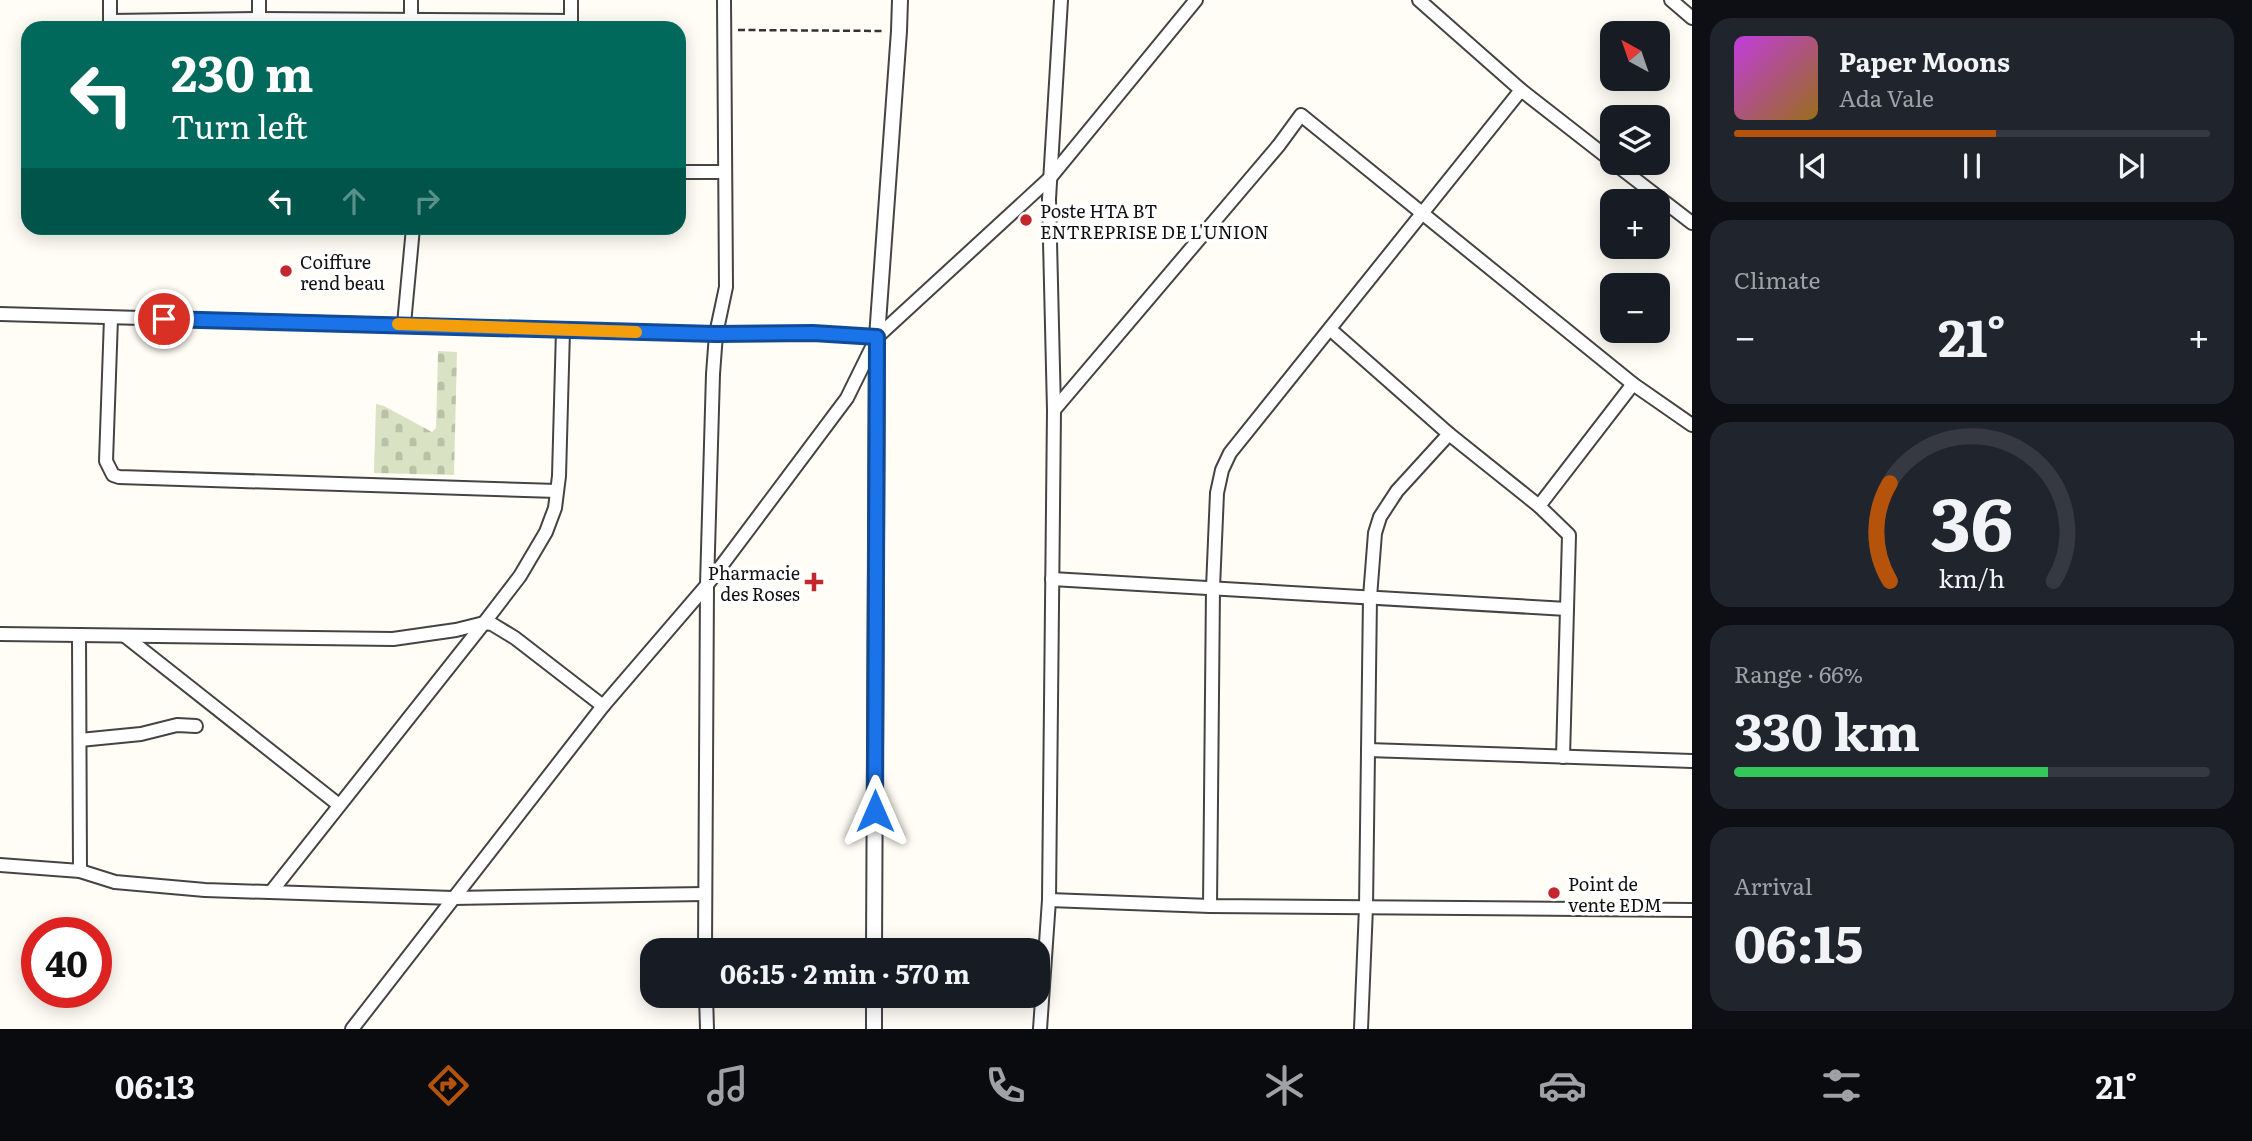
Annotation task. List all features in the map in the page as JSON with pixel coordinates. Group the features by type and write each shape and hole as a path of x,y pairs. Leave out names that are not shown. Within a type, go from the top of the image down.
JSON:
{"street":[{"path":"110,0 110,21"},
{"path":"259,19 260,0"},
{"path":"411,0 411,21"},
{"path":"571,0 571,21"},
{"path":"705,938 707,585 716,334 726,288 724,0"},
{"path":"874,938 877,337 900,0"},
{"path":"1041,1029 1049,900 1054,410 1050,178 1060,0"},
{"path":"352,1029 603,706 707,585 847,398 877,337 1050,178 1196,0"},
{"path":"1419,0 1521,90 1600,152"},
{"path":"1671,0 1692,18"},
{"path":"209,21 290,21"},
{"path":"1210,906 1213,588 1217,493 1222,470 1230,453 1521,90"},
{"path":"1054,410 1301,115 1633,384 1692,425"},
{"path":"686,172 725,172"},
{"path":"1630,175 1692,223"},
{"path":"404,324 412,235"},
{"path":"0,314 716,334 813,333 877,337"},
{"path":"111,318 106,461 113,475 119,478 557,491"},
{"path":"271,892 484,624 520,576 546,532 555,509 557,491 563,330"},
{"path":"1331,330 1449,434 1539,506 1569,536 1563,757"},
{"path":"1539,506 1633,384"},
{"path":"1361,1029 1366,907 1370,597 1375,533 1380,517 1397,491 1449,434"},
{"path":"1052,579 1567,610"},
{"path":"0,634 393,639 484,624 499,626 603,706"},
{"path":"79,635 80,871"},
{"path":"125,635 339,805"},
{"path":"80,740 141,734 177,725 196,726"},
{"path":"1368,750 1692,761"},
{"path":"0,865 80,871 115,882 205,890 453,898 704,894"},
{"path":"1049,900 1210,906 1692,910"},
{"path":"706,1008 707,1029"},
{"path":"874,1008 874,1029"}],"path":[{"path":"724,30 899,31"}],"green space":[{"path":"438,351 457,352 454,475 374,473 376,404 432,432 436,428"}],"slow traffic":[{"path":"398,324 636,332"}],"place":[{"name":"Poste HTA BT ENTREPRISE DE L'UNION","path":"1026,220"},
{"name":"Coiffure rend beau","path":"286,271"},
{"name":"Pharmacie des Roses","path":"814,582"},
{"name":"Point de vente EDM","path":"1554,893"}],"route":[{"path":"164,319 716,334 813,333 877,337 875,811"}]}
